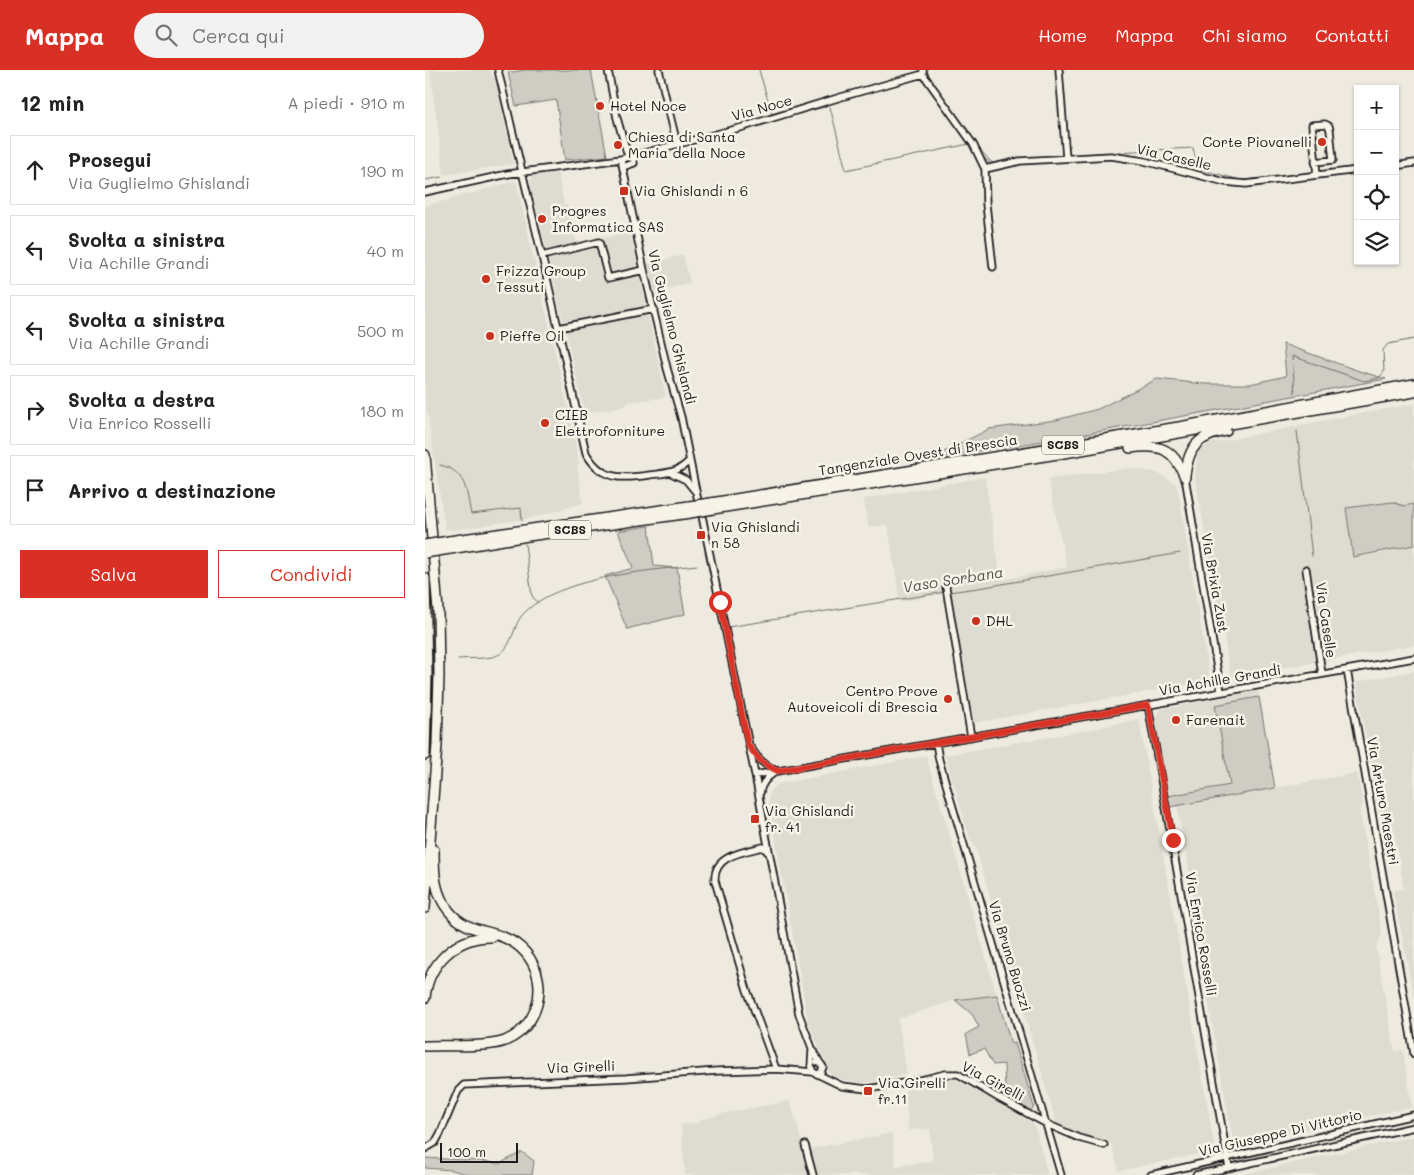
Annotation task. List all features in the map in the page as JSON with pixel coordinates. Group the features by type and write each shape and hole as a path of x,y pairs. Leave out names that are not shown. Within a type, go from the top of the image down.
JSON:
{"highway":[{"name":"Tangenziale Ovest di Brescia","path":"425,545 449,545 527,536 690,510 1179,427 1414,384"},
{"name":"Tangenziale Ovest di Brescia","path":"712,506 1070,452 1414,392"},
{"path":"1185,478 1189,454 1200,440 1211,435 1249,426 1272,417"},
{"path":"1070,452 1088,454 1141,446 1162,448 1175,457 1185,478"},
{"path":"425,455 438,610 439,675 437,745 425,908"},
{"name":"Tangenziale Ovest di Brescia","path":"425,553 449,545"},
{"path":"425,578 427,676 425,755"},
{"path":"425,1046 481,1045 505,1041 520,1032 532,1017 539,999 538,980 525,952 505,937 492,932 479,931 463,924 449,911 443,902 436,885 431,823"},
{"path":"425,998 434,968 450,950 480,937 505,937"}],"street":[{"path":"498,70 521,172 543,256 584,445 590,460 597,468 614,477 625,479 671,473 683,468 689,461"},
{"path":"608,70 617,118 634,163 623,167"},
{"path":"659,70 677,144"},
{"path":"1059,70 1066,158"},
{"path":"923,72 973,144 985,169 986,204 993,267"},
{"name":"Via Noce","path":"425,192 521,172 631,156 751,125 923,72"},
{"path":"1315,162 1333,160 1330,130 1329,126 1325,124 1312,125 1315,162 1317,175"},
{"name":"Via Caselle","path":"985,169 1020,161 1111,156 1145,161 1237,184 1253,184 1354,170"},
{"name":"Via Guglielmo Ghislandi","path":"621,158 667,368 681,417 698,498 692,486 686,480 671,473"},
{"path":"1399,165 1414,163"},
{"path":"543,256 599,242 608,278 645,270"},
{"path":"558,328 655,309"},
{"name":"Via Brixia Zust","path":"1185,478 1221,692"},
{"path":"702,516 755,775 799,1014 820,1063 818,1072 811,1067 813,1064 812,1048"},
{"name":"Via Caselle","path":"1306,569 1321,674"},
{"path":"946,587 971,737"},
{"name":"Via Achille Grandi","path":"755,775 1414,658"},
{"name":"Via Arturo Maestri","path":"1347,670 1414,1054"},
{"name":"Via Enrico Rosselli","path":"1148,705 1229,1168"},
{"name":"Via Bruno Buozzi","path":"936,743 939,760 1061,1175"},
{"path":"748,745 757,759 778,771"},
{"path":"753,768 767,766"},
{"path":"759,798 761,786 767,778 778,771"},
{"path":"762,817 763,847 774,876"},
{"path":"763,847 769,854"},
{"path":"763,847 726,859 719,864 715,874 715,881 747,990 776,1070"},
{"path":"813,1064 820,1063"},
{"name":"Via Girelli","path":"425,1149 435,1143 458,1091 464,1086 627,1078 717,1071 776,1070 818,1072 842,1086 867,1088 916,1081 945,1074 958,1074 1047,1124 1079,1138 1104,1145"},
{"name":"Via Giuseppe Di Vittorio","path":"1151,1175 1414,1115"},
{"name":"Via Giuseppe Di Vittorio","path":"1197,1175 1414,1127"},
{"path":"805,1144 813,1175"}],"shaded area":[{"path":"430,70 490,70 492,77 495,77 513,164 444,175"},
{"path":"524,70 591,70 607,156 565,160 556,100 516,106 508,73"},
{"path":"558,173 564,205 567,205 577,244 630,232 666,397 629,402 625,406 585,413 530,181 535,175"},
{"path":"516,181 572,426 579,464 577,465 583,503 532,518 453,530 445,529 425,397 425,206"},
{"path":"683,255 690,283 654,292 647,264"},
{"path":"1283,344 1386,379 1075,436 930,459 989,429 1056,420 1098,409 1157,379 1205,384 1250,384 1286,376"},
{"path":"1414,404 1414,504 1404,506 1392,502 1353,557 1414,545 1414,645 1231,677 1195,476 1199,451 1209,444"},
{"path":"1130,468 1158,473 1176,484 1209,674 1208,678 1203,682 974,723 951,592 900,602 888,525 868,527 864,499 985,477 1001,580 1067,567 1048,479"},
{"path":"1392,502 1404,506 1414,504 1414,545 1353,557 1346,508"},
{"path":"649,526 654,566 677,568 685,614 627,629 605,576 633,568 618,531"},
{"path":"1414,671 1414,997 1393,891 1404,889 1391,814 1380,816 1356,682"},
{"path":"1258,691 1275,788 1357,773 1363,806 1359,808 1382,933 1376,948 1395,1051 1403,1050 1412,1107 1239,1144 1233,1141 1200,955 1203,947 1177,806 1170,807 1155,718 1161,709"},
{"path":"1259,697 1275,788 1170,807 1168,796 1230,785 1215,705"},
{"path":"1139,719 1215,1149 1119,1171 1111,1143 1057,1125 974,842 971,842 945,755"},
{"path":"926,756 997,995 955,1000 898,1019 907,1074 881,1081 862,1083 842,1080 830,1074 808,1021 769,796 771,790 778,784"},
{"path":"997,995 1011,1044 1015,1043 1034,1107 1030,1111 1002,1094 1005,1089 1004,1064 993,1065 984,1049 970,1054 966,1034 979,1027 972,1014 955,1000"},
{"path":"955,1079 1034,1124 1048,1175 818,1175 809,1149 892,1133 896,1166 933,1161 930,1129 908,1130 905,1088"},
{"path":"789,1101 798,1127 808,1175 685,1175 681,1124 700,1123 700,1120 720,1114"},
{"path":"1414,1136 1414,1175 1240,1175"},
{"path":"522,1152 534,1161 532,1175 470,1175 452,1170 425,1168 425,1158 484,1161 499,1164"}],"waterway":[{"path":"759,70 772,114 876,84"},
{"path":"927,70 929,76 953,111"},
{"path":"782,118 825,107"},
{"path":"830,107 846,170 969,144"},
{"path":"977,146 995,164"},
{"path":"1117,152 1193,148 1198,169 1241,180 1268,178"},
{"path":"1082,155 1104,153"},
{"path":"1028,158 1063,156"},
{"path":"984,158 990,163"},
{"path":"1399,162 1414,160"},
{"path":"1001,163 1009,161"},
{"path":"425,180 442,177"},
{"path":"1295,393 1292,356 1364,381 1379,378 1384,372 1383,350 1388,344 1414,339"},
{"path":"1297,431 1312,556"},
{"path":"440,465 456,472 464,483 471,514 521,508 522,521"},
{"path":"525,544 532,596 538,603"},
{"name":"Vaso Sorbana","path":"949,592 1180,553"},
{"name":"Vaso Sorbana","path":"458,659 488,658 498,655 507,646 517,623 526,611 546,597 567,588 622,574 697,565"},
{"name":"Vaso Sorbana","path":"728,627 945,592"}],"place":[{"name":"Hotel Noce","path":"600,106"},
{"name":"Corte Piovanelli","path":"1322,142"},
{"name":"Chiesa di Santa Maria della Noce","path":"618,145"},
{"name":"Via Ghislandi n 6","path":"624,191"},
{"name":"Progres Informatica SAS","path":"542,219"},
{"name":"Frizza Group Tessuti","path":"486,279"},
{"name":"Pieffe Oil","path":"490,336"},
{"name":"CIEB Elettroforniture","path":"545,423"},
{"name":"Via Ghislandi n 58","path":"701,535"},
{"name":"DHL","path":"976,621"},
{"name":"Centro Prove Autoveicoli di Brescia","path":"948,699"},
{"name":"Farenait","path":"1176,720"},
{"name":"Via Ghislandi fr. 41","path":"755,819"},
{"name":"Via Girelli fr.11","path":"868,1091"}],"route":[{"path":"720,602 748,745 757,759 767,766 778,771 1148,705 1173,840"}]}
